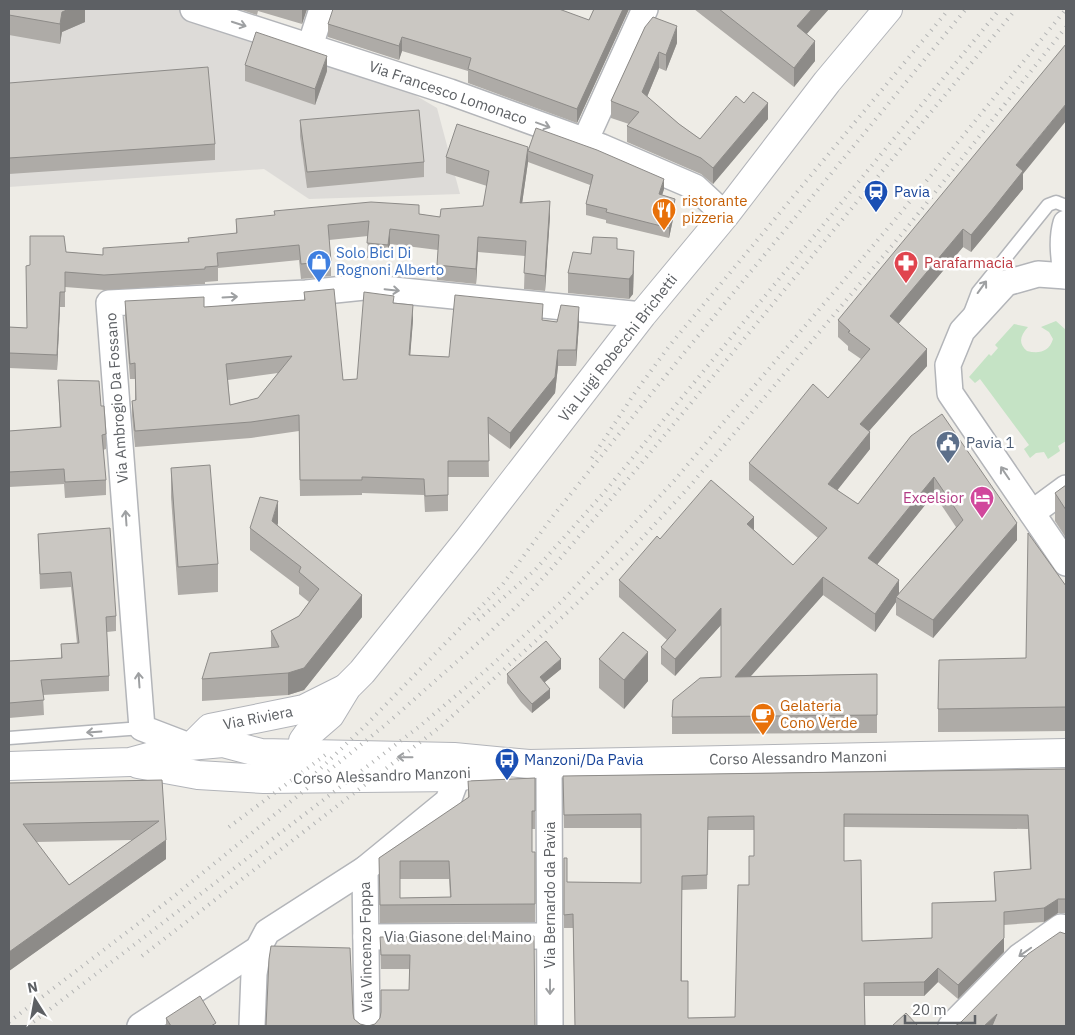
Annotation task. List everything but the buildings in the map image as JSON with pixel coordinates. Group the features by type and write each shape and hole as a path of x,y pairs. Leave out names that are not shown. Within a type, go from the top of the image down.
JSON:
{"street":[{"name":"Via Francesco Lomonaco","path":"193,9 450,92 585,141 695,187 725,215"},
{"path":"310,46 322,9"},
{"path":"585,141 645,9"},
{"name":"Via Luigi Robecchi Brichetti","path":"306,733 362,672 468,540 642,316 725,215 827,82 888,9"},
{"path":"1066,229 1063,251 1066,276 1038,274 1006,283 962,332 948,365 950,393 1066,563"},
{"name":"Via Ambrogio Da Fossano","path":"142,728 109,302 306,293 364,287 642,316"},
{"path":"1032,513 1066,488"},
{"name":"Via Riviera","path":"142,728 189,746"},
{"name":"Via Riviera","path":"189,746 210,728 306,733"},
{"name":"Via Riviera","path":"9,766 130,762 205,775 231,764 263,766 306,733"},
{"name":"Corso Alessandro Manzoni","path":"306,733 456,767"},
{"name":"Via Riviera","path":"130,762 189,746 223,743 263,766"},
{"path":"189,746 190,762 205,775"},
{"name":"Corso Alessandro Manzoni","path":"263,766 456,767 1066,753"},
{"name":"Via Bernardo da Pavia","path":"539,764 550,936 550,1026"},
{"path":"252,1026 254,974 258,949 267,932 365,868 448,801 456,767"},
{"name":"Via Vincenzo Foppa","path":"365,868 367,1026"},
{"path":"951,1026 1019,957 1061,927 1066,928"},
{"name":"Via Giasone del Maino","path":"366,937 550,936"},
{"path":"140,1026 258,949"}],"lane":[{"path":"962,332 978,292 1042,212 1048,205 1056,202 1066,206"},
{"path":"9,738 142,728"}],"shaded area":[{"path":"9,9 236,9 309,33 437,108 460,194 309,199 264,169 9,187"}],"green space":[{"path":"1056,321 1066,330 1066,441 1058,446 1060,451 1048,459 1044,452 1036,453 1030,458 1024,449 1029,445 980,379 975,383 969,377 989,354 991,356 998,348 995,345 1014,324 1028,327 1021,339 1024,348 1027,351 1039,352 1049,347 1053,339 1049,332 1041,327"}],"railway":[{"path":"592,458 634,394 670,345 949,9"},
{"path":"316,773 366,725 503,584 553,516 680,358 966,9"},
{"path":"478,620 535,570 607,489 1000,9"},
{"path":"9,1022 168,901 384,726 518,605 640,465 1016,9"},
{"path":"28,1026 420,726 485,671 561,602 673,482 894,221 1066,9"},
{"path":"142,956 440,727 569,611 631,550 690,486 906,229 1066,27"},
{"path":"229,827 328,753"}],"place":[{"name":"Pavia","path":"876,213"},
{"name":"ristorante pizzeria","path":"664,231"},
{"name":"Solo Bici Di Rognoni Alberto","path":"319,283"},
{"name":"Parafarmacia","path":"906,284"},
{"name":"Pavia 1","path":"948,464"},
{"name":"Excelsior","path":"982,519"},
{"name":"Gelateria Cono Verde","path":"763,736"},
{"name":"Manzoni/Da Pavia","path":"507,781"}]}
